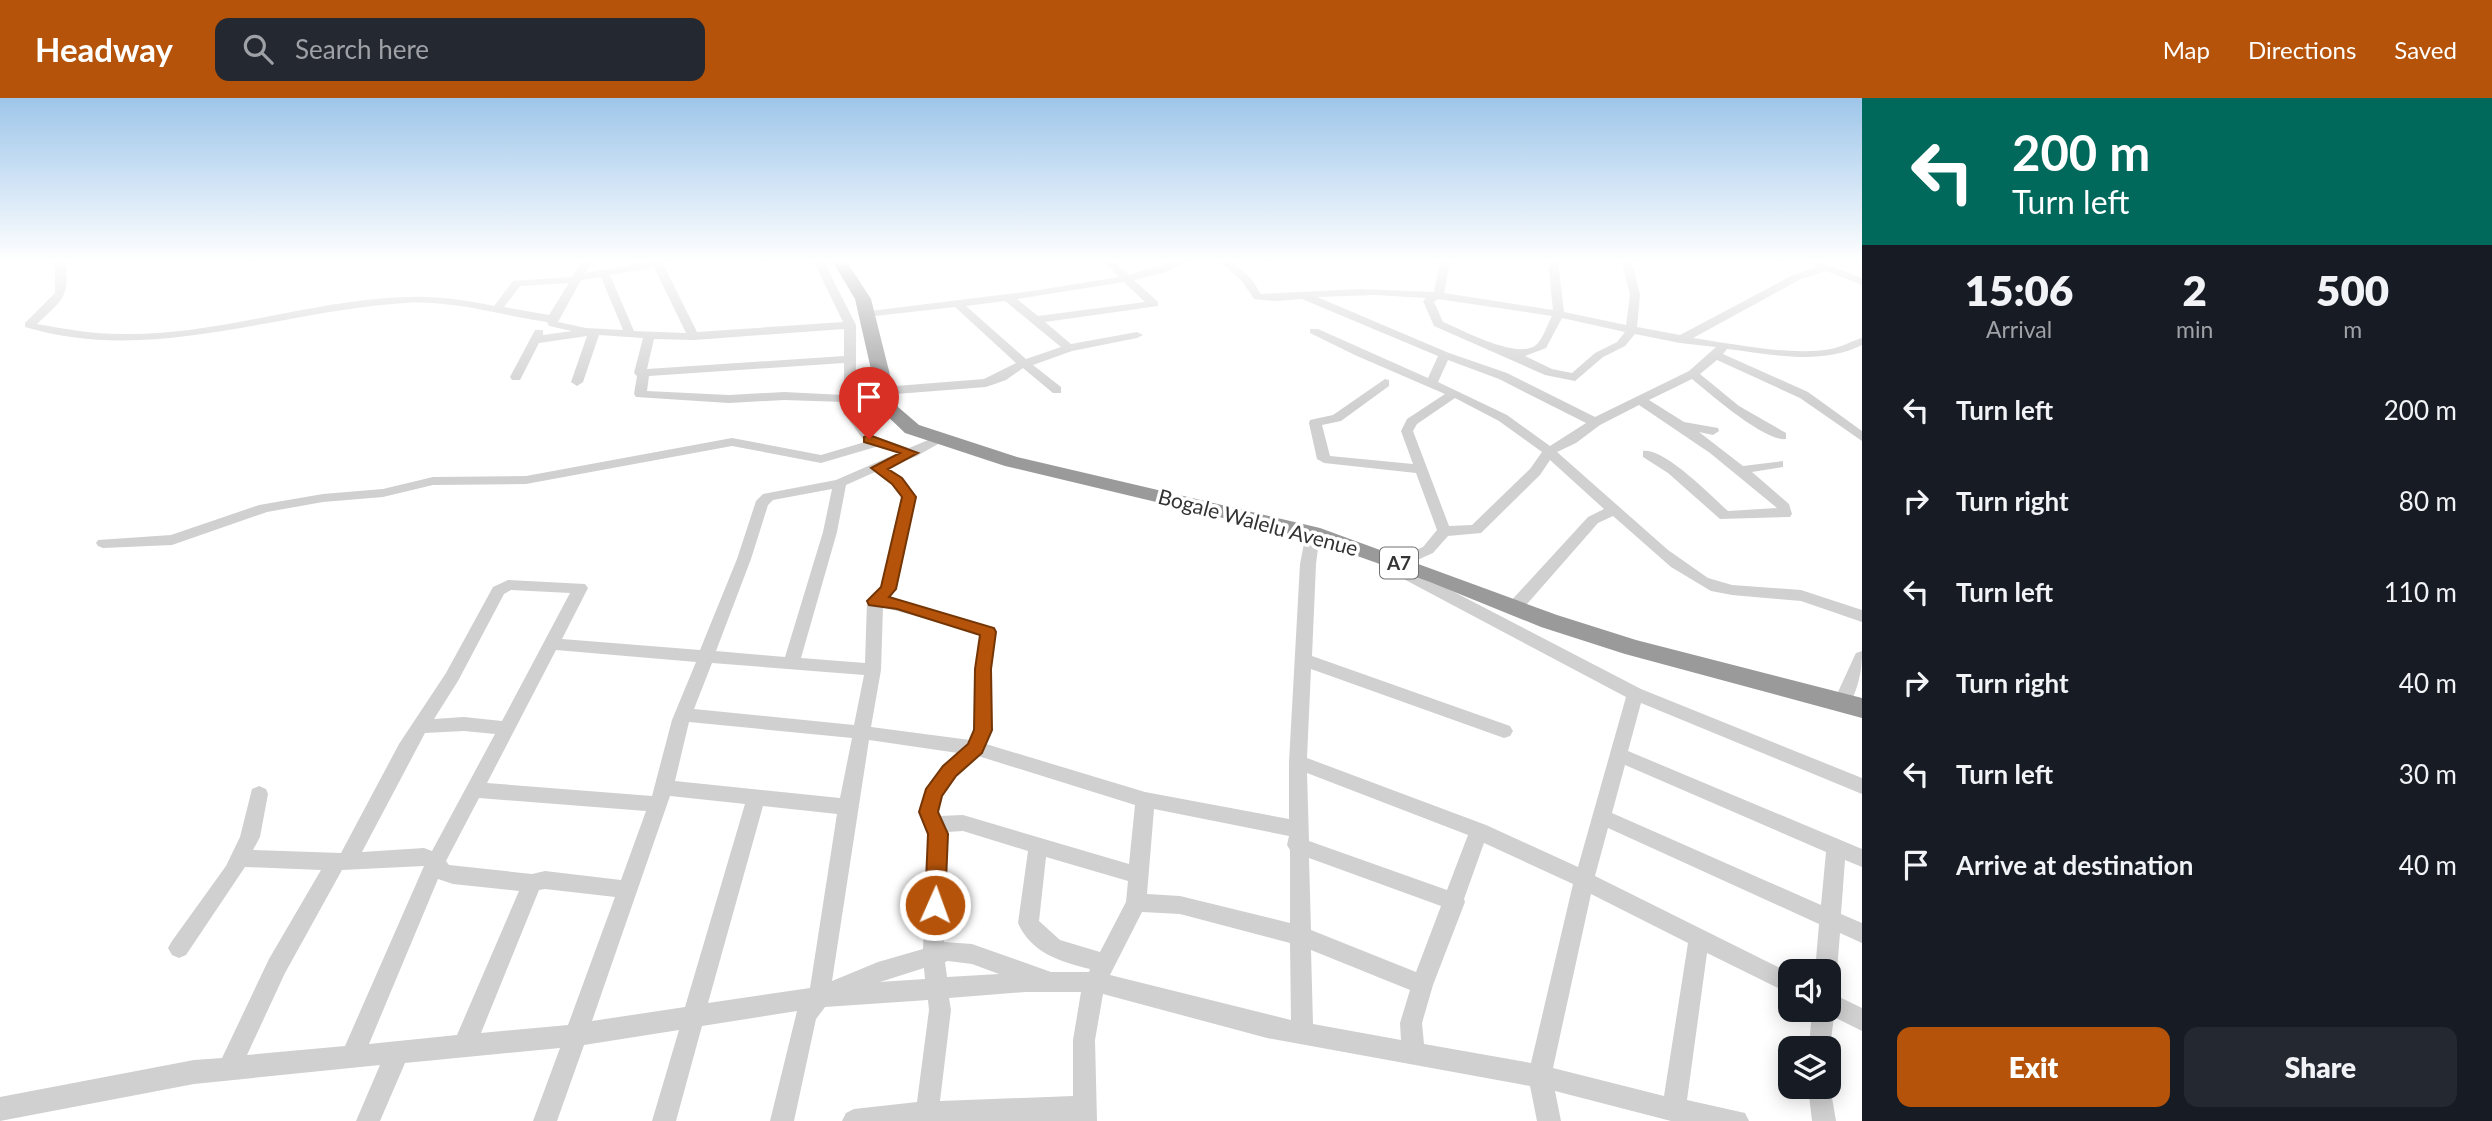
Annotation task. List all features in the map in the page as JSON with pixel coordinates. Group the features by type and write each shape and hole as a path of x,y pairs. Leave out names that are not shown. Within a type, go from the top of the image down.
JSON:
{"highway":[{"name":"A7","path":"865,310 889,409 927,435"},
{"name":"Bogale Walelu Avenue","path":"927,435 1012,462 1312,533 1633,649 1852,705"}],"street":[{"path":"46,310 29,325 133,340 317,310"},
{"path":"496,310 594,332 649,336 694,337 850,325"},
{"path":"516,377 534,340 543,328 553,322 560,310"},
{"path":"620,310 630,334"},
{"path":"681,310 694,337"},
{"path":"843,310 850,325 850,399 855,420 869,439 912,453"},
{"path":"866,314 901,310"},
{"path":"964,310 1057,390"},
{"path":"1023,310 1069,348"},
{"path":"1036,320 1112,310"},
{"path":"1338,310 1445,355 1503,376 1595,422"},
{"path":"1432,310 1438,324 1549,372 1575,377 1599,355 1621,344 1631,331 1633,310"},
{"path":"1535,310 1720,350 1807,353 1838,351 1862,342"},
{"path":"1512,354 1525,354 1542,346 1559,310"},
{"path":"1680,340 1736,310"},
{"path":"1314,331 1345,348 1454,393 1505,419 1549,451 1691,574 1713,586 1733,591 1779,592 1814,598 1862,616"},
{"path":"534,340 594,332"},
{"path":"576,383 594,332"},
{"path":"883,391 986,383 1023,363 1069,348 1137,335"},
{"path":"649,336 640,373 850,359"},
{"path":"1397,563 1428,550 1444,531 1476,530 1535,472 1549,451 1572,440 1595,422 1693,374 1720,350"},
{"path":"1720,350 1804,395 1862,437"},
{"path":"1431,383 1445,355"},
{"path":"644,373 640,394 729,399 784,396 850,399"},
{"path":"1693,374 1735,409 1781,436"},
{"path":"1385,383 1338,418 1315,423 1324,458 1420,469"},
{"path":"1444,531 1407,431 1412,422 1454,393"},
{"path":"1641,401 1682,426 1741,470 1784,507 1785,514 1725,516 1673,470 1648,454"},
{"path":"1682,426 1713,431"},
{"path":"545,1121 660,796 683,715 744,559 761,504 775,495 840,483 878,468 912,453 927,435"},
{"path":"103,543 172,540 264,508 323,498 383,494 433,481 526,480 732,442 821,459 883,445"},
{"path":"1741,470 1778,464"},
{"path":"782,1121 806,1015 819,997 860,732 873,670 874,601 888,589 909,497 897,481 878,468"},
{"path":"791,663 830,532 840,483"},
{"path":"1515,607 1593,520 1614,510"},
{"path":"1302,1032 1298,935 1298,762 1312,533"},
{"path":"1359,549 1635,694 1862,786"},
{"path":"229,1068 277,966 342,862 419,727 452,677 498,591 508,585 580,588 505,729 477,790 436,862 352,1056"},
{"path":"874,601 897,604 988,632 983,669 983,730 975,748 949,771 933,794 928,812 938,834 933,953 940,1010 927,1117"},
{"path":"551,644 873,670"},
{"path":"1852,705 1862,657"},
{"path":"1304,660 1504,731"},
{"path":"1549,1121 1540,1076 1584,880 1635,694"},
{"path":"683,715 860,732 975,748 1145,800 1297,837 1455,902"},
{"path":"419,727 464,724 505,729"},
{"path":"1619,755 1862,858"},
{"path":"1298,762 1479,831 1584,880 1778,978"},
{"path":"477,790 756,797 848,807"},
{"path":"179,948 250,837 259,794"},
{"path":"664,1121 756,797"},
{"path":"854,1121 1085,1114 1084,1040 1100,973 1136,903 1145,800"},
{"path":"1602,817 1862,933"},
{"path":"934,824 963,823 1139,876"},
{"path":"1414,1052 1411,1023 1422,985 1455,902 1479,831"},
{"path":"1038,846 1028,923 1040,941 1100,973 1267,1027 1540,1076 1674,1110 1737,1121"},
{"path":"1827,959 1836,847"},
{"path":"239,858 342,862 424,858 436,862 442,872 453,875 532,883 545,880 627,890"},
{"path":"464,1046 532,883"},
{"path":"1136,903 1180,905 1298,935 1422,985"},
{"path":"1674,1110 1699,938"},
{"path":"819,997 933,953 972,954 1052,982"},
{"path":"0,1109 194,1072 576,1035 819,997 1052,982 1100,973"},
{"path":"1841,1009 1862,1020"},
{"path":"368,1121 398,1052"},
{"path":"1821,1099 1824,1121"}],"route":[{"path":"869,439 912,453 878,468 897,481 909,497 888,589 874,601 897,604 988,632 983,669 983,730 975,748 949,771 933,794 928,812 938,834 935,905"}]}
